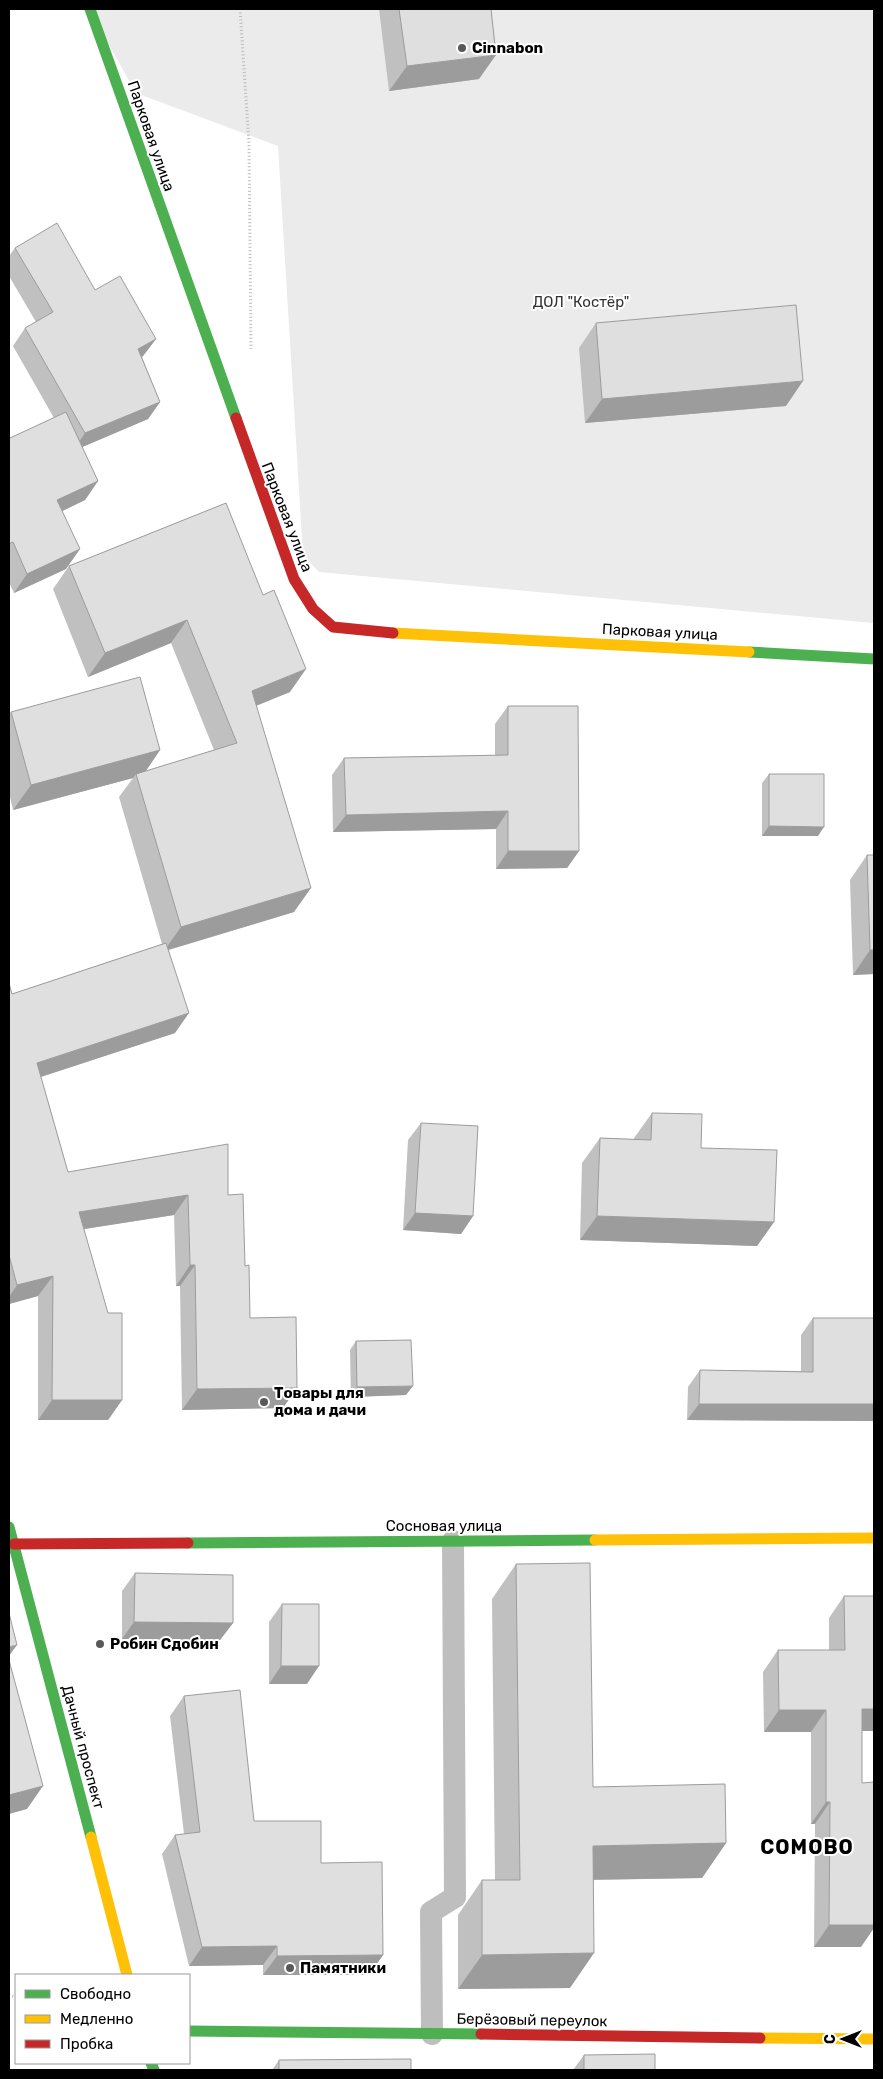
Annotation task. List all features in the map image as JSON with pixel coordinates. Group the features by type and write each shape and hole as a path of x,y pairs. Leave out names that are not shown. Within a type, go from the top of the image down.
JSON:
{"street":[{"name":"Парковая улица","path":"90,9 294,579 313,609 334,627 372,632 874,659"},
{"name":"Дачный проспект","path":"9,1526 127,1974"},
{"name":"Сосновая улица","path":"14,1544 874,1538"},
{"name":"Берёзовый переулок","path":"190,2031 874,2038"}],"lane":[{"path":"432,2034 431,1912 455,1897 454,1541"}],"path":[{"path":"240,9 249,143 251,359"}],"green space":[{"name":"ДОЛ \"Костёр\"","path":"89,9 874,9 874,623 319,572 303,555 278,146 136,93"}],"building":[{"path":"399,9 491,9 496,55 407,66"},
{"path":"57,223 95,290 120,276 156,339 138,349 160,402 85,433 25,328 53,312 15,248"},
{"path":"796,305 803,381 602,399 596,323"},
{"path":"66,412 98,481 57,500 80,549 27,574 13,542 9,544 9,436 10,438"},
{"path":"226,503 263,595 274,590 306,669 252,691 311,888 181,927 136,774 237,743 187,620 105,653 69,566"},
{"path":"140,677 160,750 31,785 11,712"},
{"path":"508,706 578,706 579,851 508,851 508,811 346,815 344,758 508,755"},
{"path":"769,774 824,774 824,827 769,826"},
{"path":"867,855 874,855 874,950 870,950"},
{"path":"166,943 189,1013 37,1063 68,1172 228,1144 228,1195 243,1194 245,1266 249,1265 250,1318 296,1317 297,1388 197,1389 195,1265 190,1265 188,1195 79,1212 108,1313 122,1313 122,1400 52,1400 53,1276 17,1285 9,1255 9,983 12,994"},
{"path":"652,1113 702,1114 701,1148 777,1150 774,1222 597,1216 600,1138 651,1140"},
{"path":"421,1123 478,1126 473,1216 415,1213"},
{"path":"813,1318 874,1318 874,1404 699,1404 700,1370 813,1372"},
{"path":"411,1340 413,1386 357,1387 356,1341"},
{"path":"590,1563 593,1787 725,1784 726,1843 593,1846 594,1953 482,1955 482,1880 520,1880 516,1564"},
{"path":"135,1573 233,1575 233,1623 134,1622"},
{"path":"844,1596 874,1596 874,1709 862,1709 862,1783 874,1782 874,1925 829,1925 830,1802 826,1802 826,1710 779,1710 778,1650 845,1650"},
{"path":"282,1604 319,1604 319,1666 281,1666"},
{"path":"9,1613 17,1645 9,1647"},
{"path":"9,1660 43,1786 9,1795"},
{"path":"240,1690 254,1821 321,1821 321,1863 382,1862 383,1955 277,1956 277,1946 202,1947 175,1835 200,1832 184,1696"},
{"path":"655,2054 655,2070 584,2070 584,2055"},
{"path":"411,2059 411,2070 279,2070 279,2060"}],"traffic: fast":[{"path":"90,9 236,418"},
{"path":"749,652 874,659"},
{"path":"9,1527 91,1837"},
{"path":"188,1543 595,1540"},
{"path":"190,2031 481,2034"},
{"path":"151,2064 154,2070"}],"traffic: slow":[{"path":"393,633 749,652"},
{"path":"595,1540 874,1538"},
{"path":"91,1837 127,1974"},
{"path":"760,2038 874,2039"}],"traffic: jam":[{"path":"236,418 294,579 313,609 333,627 393,633"},
{"path":"14,1544 188,1543"},
{"path":"481,2034 760,2038"}],"place":[{"name":"Cinnabon","path":"462,48"},
{"name":"Товары для дома и дачи","path":"264,1402"},
{"name":"Робин Сдобин","path":"100,1644"},
{"name":"Памятники","path":"290,1968"}],"district":[{"name":"СОМОВО","path":"807,1847"}]}
